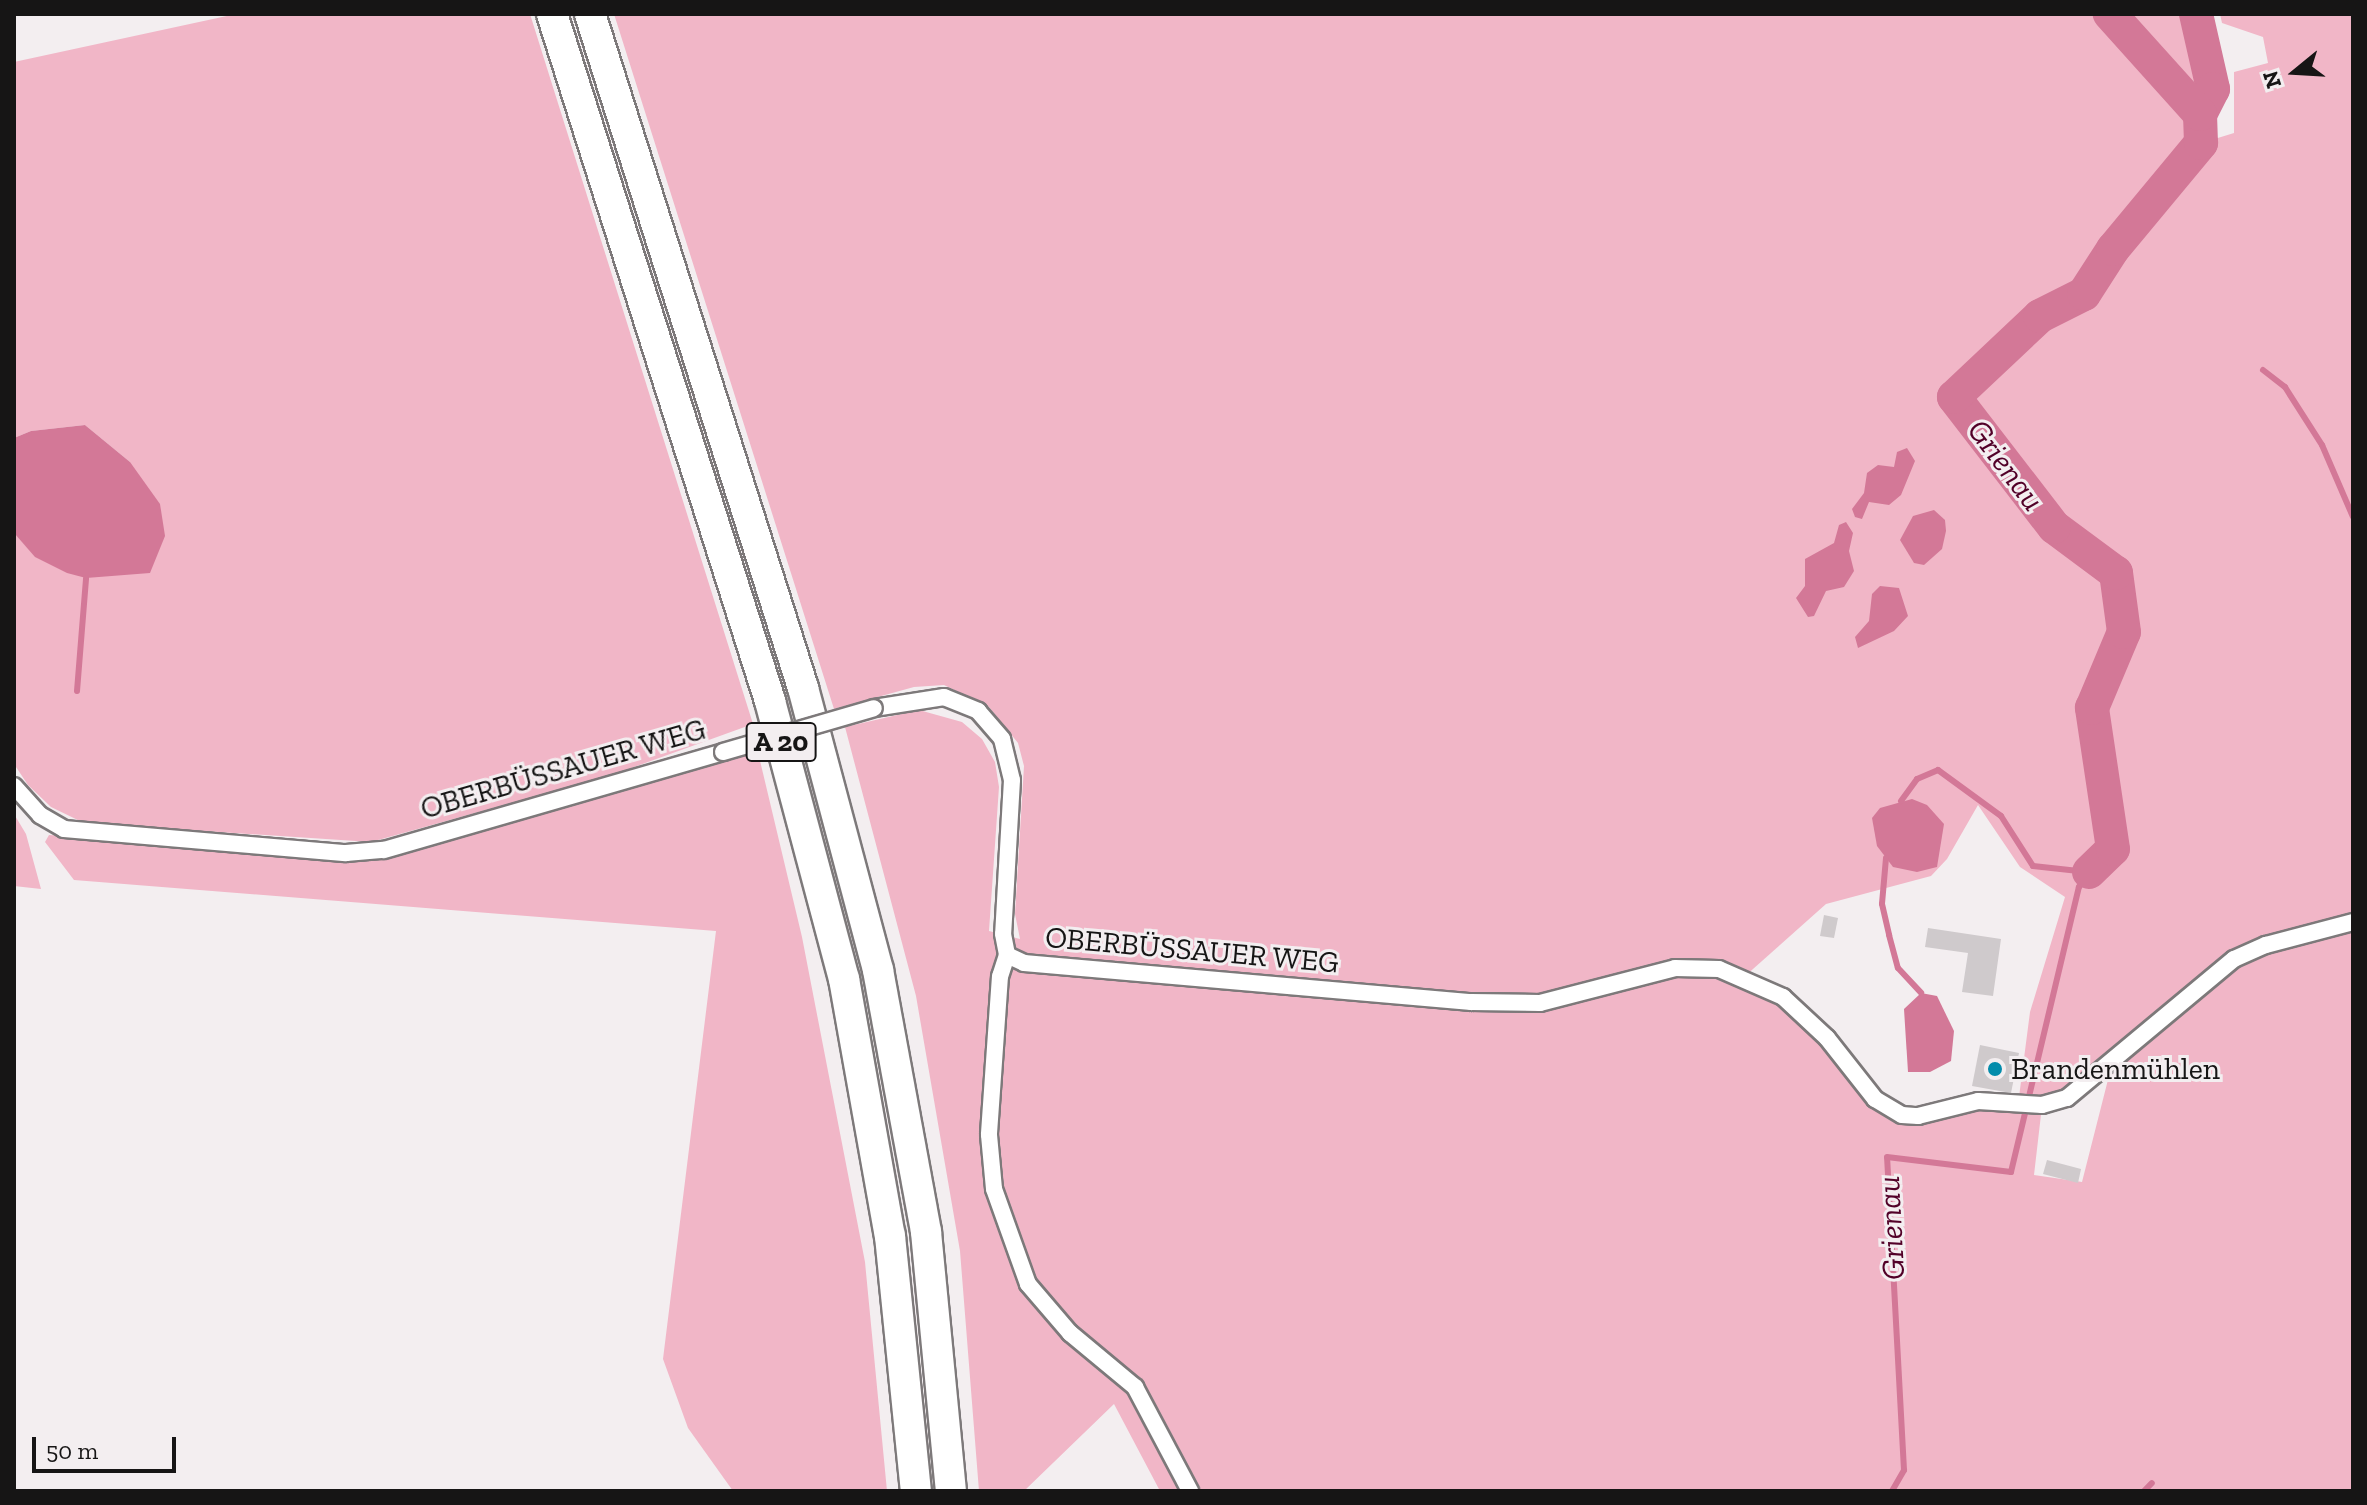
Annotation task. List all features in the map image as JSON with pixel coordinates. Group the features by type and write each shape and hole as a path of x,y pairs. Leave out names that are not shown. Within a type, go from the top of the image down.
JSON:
{"highway":[{"name":"A 20","path":"552,14 770,701 844,979 890,1236 916,1491"},
{"name":"A 20","path":"590,14 803,688 878,970 926,1232 951,1491"}],"street":[{"name":"OBERBÜSSAUER WEG","path":"14,786 40,815 64,829 346,853 384,850 874,708 917,698 944,697 978,711 1002,739 1012,780 1003,934 1007,955 1024,963 1471,1002 1540,1003 1675,968 1719,969 1755,980 1783,997 1827,1038 1875,1099 1902,1115 1978,1101 2042,1105 2083,1086 2234,959 2266,945 2353,922"},
{"path":"1007,955 1000,976 989,1135 989,1162 1004,1221 1028,1284 1070,1333 1135,1387 1190,1491"}],"shaded area":[{"path":"236,14 530,14 753,724 612,775 371,842 84,823 51,807 28,785 14,764 14,533 36,557 130,462 85,425 31,431 14,438 14,62"},
{"path":"614,14 2100,14 2188,112 2182,149 2234,133 2234,72 2268,63 2263,37 2222,23 2220,14 2353,14 2353,1491 1160,1491 1114,1404 1024,1491 979,1491 960,1251 916,996 845,727 919,710 962,722 982,739 995,762 999,787 989,931 1020,939 1015,914 1024,766 1018,743 989,707 944,685 914,687 834,709","holes":["1978,805 2020,867 2065,897 2030,1012 2019,1097 1893,1111 1755,980 1744,977 1826,904 1931,876 1947,859","2113,1060 2082,1182 2034,1175 2042,1106"]},
{"path":"2123,14 2185,14 2208,76 2197,97"},
{"path":"85,425 130,462 160,504 165,536 150,573 86,578 67,573 35,557 14,533 14,438 31,431"},
{"path":"1907,448 1915,461 1901,495 1889,505 1869,502 1862,519 1855,517 1852,509 1864,493 1867,473 1878,465 1894,467 1897,452"},
{"path":"1934,510 1945,520 1942,549 1924,565 1914,563 1900,540 1913,516"},
{"path":"1846,522 1853,533 1849,551 1854,571 1844,587 1826,591 1814,616 1808,617 1796,598 1805,586 1805,559 1834,543 1839,525"},
{"path":"1880,586 1899,588 1908,616 1894,631 1858,648 1855,637 1869,621 1872,594"},
{"path":"757,748 802,937 865,1262 887,1491 733,1491 688,1428 663,1359 716,931 74,880 45,842 49,835 384,857"},
{"path":"1912,799 1927,805 1944,824 1937,867 1917,872 1893,867 1877,846 1872,818 1880,808"},
{"path":"14,814 26,834 41,889 14,886"},
{"path":"1921,993 1937,996 1954,1031 1951,1061 1930,1072 1908,1072 1904,1009"}],"building":[{"path":"1824,915 1838,918 1834,938 1820,936"},
{"path":"1928,928 2001,939 1993,996 1962,992 1968,953 1925,947"},
{"name":"Brandenmühlen","path":"1980,1045 2019,1053 2011,1093 1972,1086"},
{"path":"2047,1160 2081,1169 2078,1183 2043,1174"}],"waterway":[{"name":"Grienau","path":"2089,872 2113,849 2092,708 2124,632 2116,573 2054,527 1954,397 2040,316 2084,294 2113,249 2201,143 2200,114 2110,14"},
{"name":"Grienau","path":"2196,14 2213,89 2200,114"},
{"path":"2263,370 2285,387 2322,445 2353,517"},
{"path":"77,691 86,578"},
{"name":"Grienau","path":"1901,801 1917,779 1938,770 2001,816 2033,866 2088,872"},
{"path":"1886,858 1882,904 1889,935 1898,968 1921,993"},
{"name":"Grienau","path":"1892,1491 1904,1470 1887,1157 2011,1172 2079,887 2089,872"},
{"path":"2144,1491 2152,1483"}],"place":[{"name":"Brandenmühlen","path":"1995,1069"}]}
